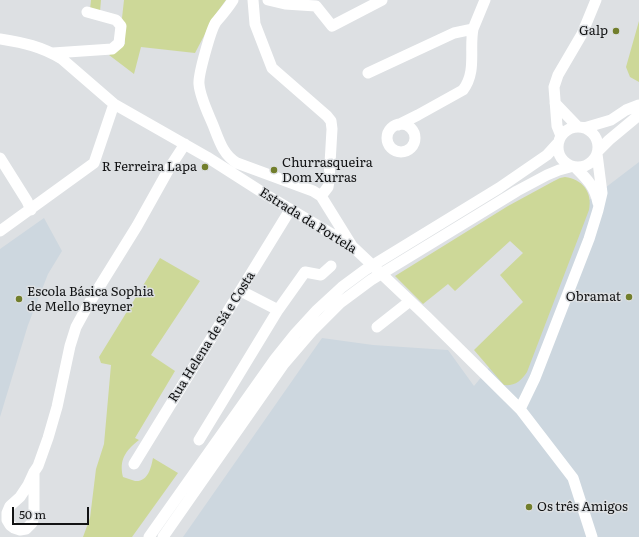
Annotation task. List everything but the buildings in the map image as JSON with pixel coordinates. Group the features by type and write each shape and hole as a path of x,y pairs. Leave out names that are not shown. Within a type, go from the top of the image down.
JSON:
{"street":[{"path":"233,0 216,22 212,30 200,71 198,84 220,144 231,160 313,191 321,196 352,246"},
{"path":"253,0 254,24 272,68 331,121 332,129 329,181 328,187 321,196"},
{"path":"268,0 285,4 316,6 332,26 382,0"},
{"path":"398,125 463,90 467,85 470,80 472,67 471,46 473,29 484,0"},
{"path":"596,0 582,34 558,75 554,87 559,140 558,151 560,158 564,163 573,167 589,182 594,189 598,203 598,210"},
{"path":"53,53 112,49 119,43 120,26 116,20 87,12"},
{"path":"368,73 454,33 473,29"},
{"name":"Estrada da Portela","path":"0,39 36,46 53,53 114,104 207,157 290,210 352,246 520,409 573,478 592,537"},
{"path":"520,409 537,373 589,239 602,193 597,139 594,134 581,127 555,103"},
{"path":"0,231 94,163 114,104"},
{"path":"149,537 275,359 317,310 342,287 365,270 499,188 547,155 568,129 611,120 626,110 639,105"},
{"path":"163,537 283,365 325,317 340,303 371,280 517,191 547,175 573,167 583,167 589,165 609,140 639,115"},
{"path":"34,472 34,516 32,524 26,529 20,530 10,525 7,520 7,513 10,506 20,497 28,485 34,472 38,466 53,422 70,346 76,327 185,144"},
{"path":"207,157 220,144"},
{"path":"0,158 31,210"},
{"name":"Rua Helena de Sá e Costa","path":"134,464 290,210"},
{"path":"199,440 278,310 305,272 321,275 331,266"},
{"path":"240,291 278,310"},
{"path":"377,327 410,301"}],"shaded area":[{"path":"639,162 639,537 183,537 322,338 373,345 448,350 474,386 538,308 576,210"},
{"name":"Escola Básica Sophia de Mello Breyner","path":"44,218 62,251 48,274 28,325 0,417 0,249"}],"green space":[{"path":"91,0 101,0 100,12 90,10"},
{"path":"124,0 226,0 215,15 195,53 141,47 134,74 109,55 125,44 122,18"},
{"path":"639,21 639,82 630,77 626,67"},
{"path":"565,177 576,180 588,192 590,203 589,210 527,372 517,382 511,385 504,385 474,350 523,302 500,275 523,253 510,241 455,291 448,284 423,304 395,276 508,206 554,181"},
{"path":"160,258 200,281 151,355 175,371 135,438 139,440 124,456 122,471 123,477 139,481 148,474 153,458 178,473 132,537 83,537 90,518 96,469 104,444 111,365 101,363 99,357"}],"place":[{"name":"Galp","path":"616,31"},
{"name":"R Ferreira Lapa","path":"205,167"},
{"name":"Churrasqueira Dom Xurras","path":"274,170"},
{"name":"Obramat","path":"629,297"},
{"name":"Escola Básica Sophia de Mello Breyner","path":"19,299"},
{"name":"Os três Amigos","path":"529,507"}]}
